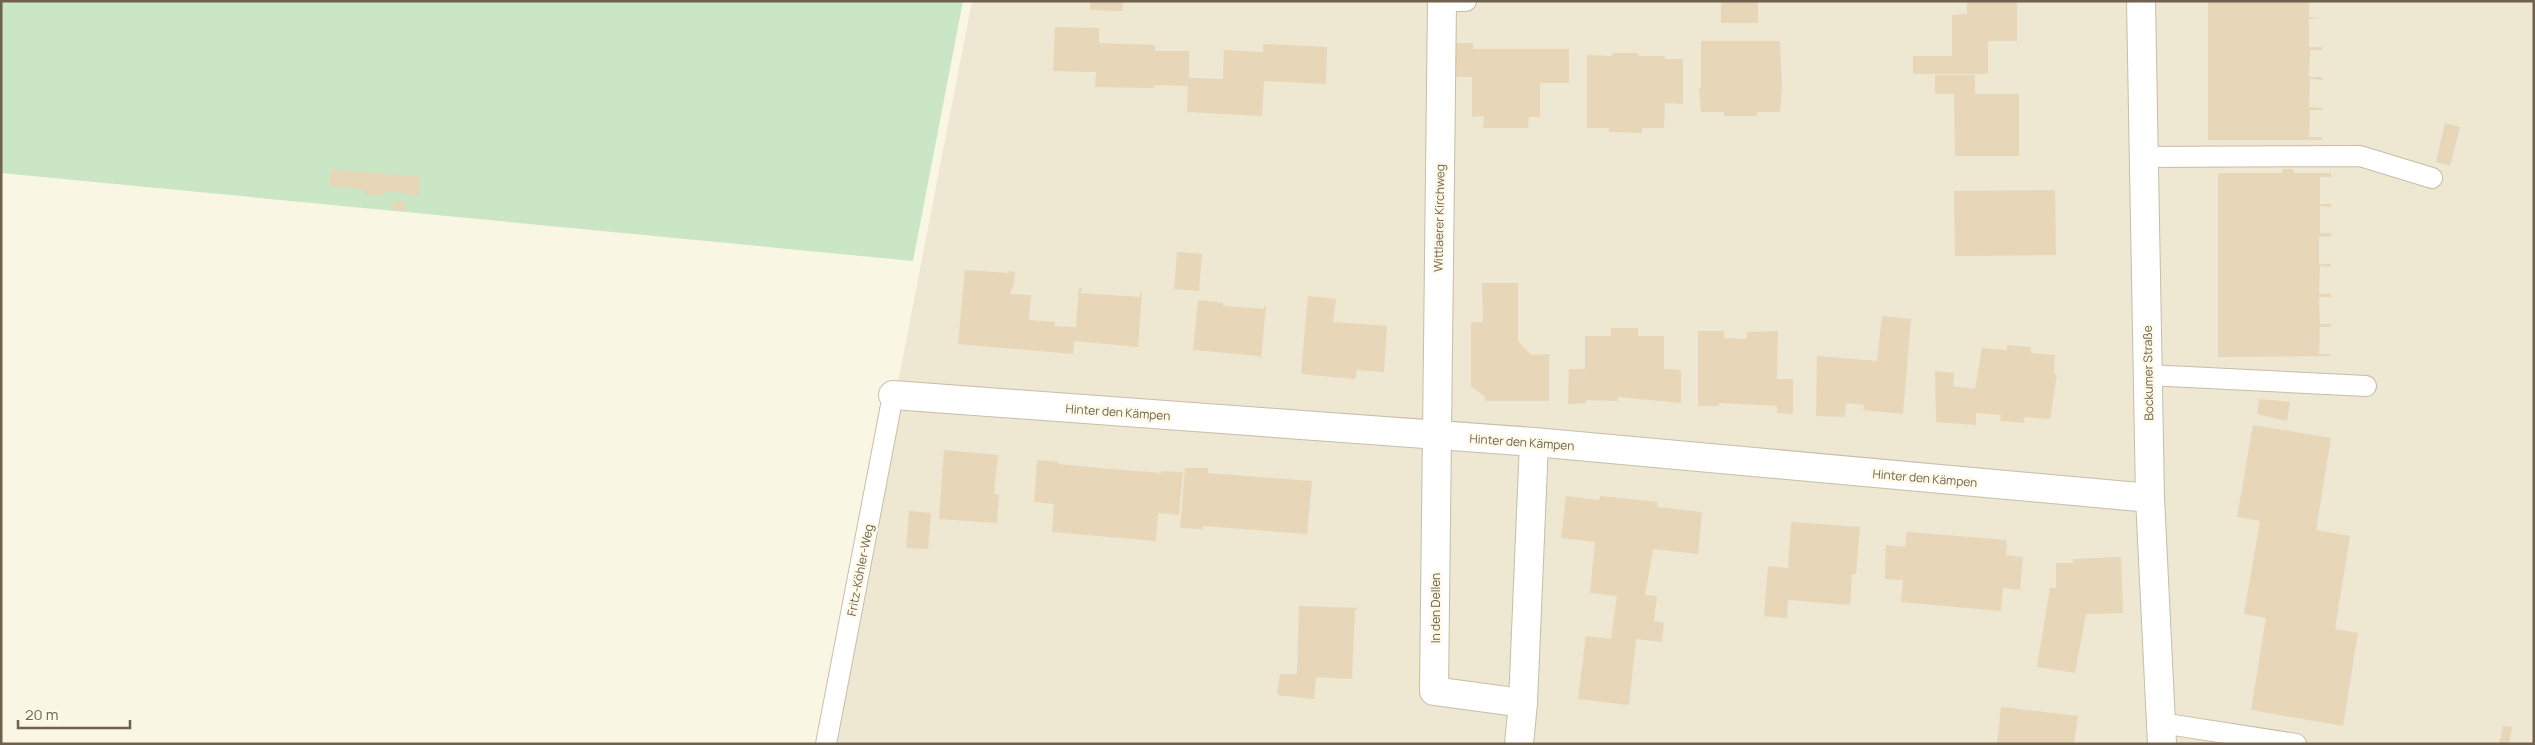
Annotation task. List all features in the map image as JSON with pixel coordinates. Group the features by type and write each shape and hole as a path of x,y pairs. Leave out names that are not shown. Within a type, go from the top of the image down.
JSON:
{"street":[{"name":"Wittlaerer Kirchweg","path":"1436,436 1442,1"},
{"name":"Bockumer Straße","path":"2141,1 2150,498 2162,734"},
{"name":"Hinter den Kämpen","path":"893,395 1534,442 2150,498"},
{"name":"In den Dellen","path":"1436,436 1434,691 1523,703"},
{"path":"1519,744 1523,703 1534,442"}],"lane":[{"name":"Wittlaerer Kirchweg","path":"1442,1 1466,1"},
{"path":"2144,157 2360,156 2432,178"},
{"path":"2148,375 2366,386"},
{"name":"Fritz-Köhler-Weg","path":"826,744 893,395"},
{"path":"2162,734 2296,744"}],"shaded area":[{"path":"972,1 2534,1 2534,744 828,744"}],"green space":[{"path":"1,1 963,1 913,261 1,173"}],"building":[{"path":"1090,1 1123,1 1122,11 1090,10"},
{"path":"1721,1 1758,1 1758,23 1721,23"},
{"path":"1967,1 2017,1 2017,41 1988,41 1988,74 1913,74 1913,56 1952,56 1952,15 1967,14"},
{"path":"2208,1 2309,1 2309,17 2322,18 2309,19 2309,47 2322,47 2322,50 2310,50 2309,77 2322,77 2323,80 2310,79 2309,107 2322,108 2322,110 2310,110 2309,137 2322,137 2322,140 2208,140"},
{"path":"1055,27 1099,28 1099,43 1155,45 1155,51 1189,51 1189,78 1223,79 1224,50 1263,52 1263,44 1327,47 1326,84 1264,81 1262,116 1187,112 1188,86 1154,85 1154,88 1095,87 1096,72 1053,71"},
{"path":"1701,41 1780,41 1782,88 1780,112 1757,112 1757,116 1724,116 1724,112 1701,112 1699,88 1701,88"},
{"path":"1456,43 1473,43 1473,49 1569,49 1569,83 1540,83 1540,117 1529,117 1528,128 1483,128 1484,116 1472,117 1472,77 1456,77"},
{"path":"1613,53 1638,53 1639,56 1665,56 1665,59 1683,59 1683,104 1665,103 1664,128 1642,128 1642,133 1609,132 1609,128 1587,128 1587,55 1612,56"},
{"path":"1935,75 1975,75 1975,94 2019,94 2019,156 1955,156 1954,94 1935,94"},
{"path":"2445,123 2460,127 2450,166 2436,162"},
{"path":"331,169 420,177 418,195 385,191 382,196 365,194 363,189 330,186"},
{"path":"2282,169 2293,169 2294,173 2331,173 2331,177 2320,177 2320,204 2331,204 2331,207 2320,206 2320,233 2331,233 2331,236 2319,237 2319,264 2331,264 2331,267 2320,266 2319,294 2331,294 2331,297 2319,297 2320,324 2331,324 2331,327 2320,327 2319,354 2331,354 2331,356 2218,357 2218,173 2282,173"},
{"path":"2055,190 2056,255 1955,256 1954,191"},
{"path":"393,201 406,202 405,211 393,210"},
{"path":"1177,252 1202,254 1199,291 1174,289"},
{"path":"965,270 1015,272 1013,289 1011,288 1010,294 1031,295 1029,320 1055,322 1054,326 1076,327 1079,288 1082,288 1081,293 1140,297 1140,292 1142,292 1138,347 1074,341 1073,354 958,344"},
{"path":"1482,283 1518,283 1518,341 1531,355 1549,354 1549,401 1486,401 1484,396 1471,386 1471,322 1483,322"},
{"path":"1308,296 1336,299 1333,322 1387,326 1384,372 1357,370 1355,379 1301,374"},
{"path":"1198,300 1223,303 1223,306 1264,309 1264,306 1266,306 1261,359 1259,356 1195,350 1193,352"},
{"path":"1882,316 1911,319 1903,414 1863,410 1864,405 1846,403 1845,417 1816,416 1817,356 1877,361"},
{"path":"1611,328 1638,328 1638,336 1664,336 1664,369 1681,370 1681,403 1618,397 1618,401 1586,400 1586,403 1568,404 1569,369 1585,369 1585,336 1611,336"},
{"path":"1698,331 1724,331 1724,338 1747,339 1747,332 1778,331 1777,379 1793,379 1793,414 1777,413 1777,406 1719,403 1719,406 1698,406"},
{"path":"2007,345 2031,347 2031,353 2055,355 2054,374 2057,374 2050,419 2025,417 2024,423 2000,421 2001,415 1976,413 1976,425 1936,422 1935,371 1954,373 1953,386 1975,389 1982,348 2007,350"},
{"path":"2259,399 2290,402 2287,421 2257,414"},
{"path":"2253,425 2331,438 2316,530 2350,536 2335,629 2358,633 2343,726 2251,710 2266,618 2244,614 2260,521 2237,517"},
{"path":"944,450 998,455 994,494 999,495 997,523 939,519"},
{"path":"1037,460 1110,469 1162,473 1162,471 1183,472 1179,515 1158,513 1156,541 1052,532 1054,504 1034,502"},
{"path":"1185,468 1208,468 1208,473 1312,481 1307,534 1203,526 1202,531 1201,529 1180,528"},
{"path":"1566,496 1599,500 1600,496 1658,502 1657,507 1702,512 1698,554 1653,549 1645,595 1657,596 1654,621 1664,623 1662,642 1636,639 1629,705 1578,699 1586,636 1611,639 1617,596 1590,593 1595,542 1561,538"},
{"path":"909,511 931,513 928,549 906,548"},
{"path":"1791,522 1860,527 1856,574 1852,574 1850,605 1788,600 1787,618 1764,616 1768,566 1788,568"},
{"path":"1907,532 2007,540 2006,555 2023,557 2020,590 2003,588 2001,611 1901,602 1903,580 1885,579 1886,545 1905,547"},
{"path":"2121,557 2123,613 2086,614 2075,673 2037,667 2050,588 2056,588 2056,563 2073,563 2073,559"},
{"path":"1299,606 1358,608 1355,610 1352,677 1354,679 1316,677 1314,699 1277,695 1280,674 1297,674"},
{"path":"2001,707 2078,716 2074,744 1997,744"},
{"path":"2503,726 2512,727 2509,744 2499,744"}]}
